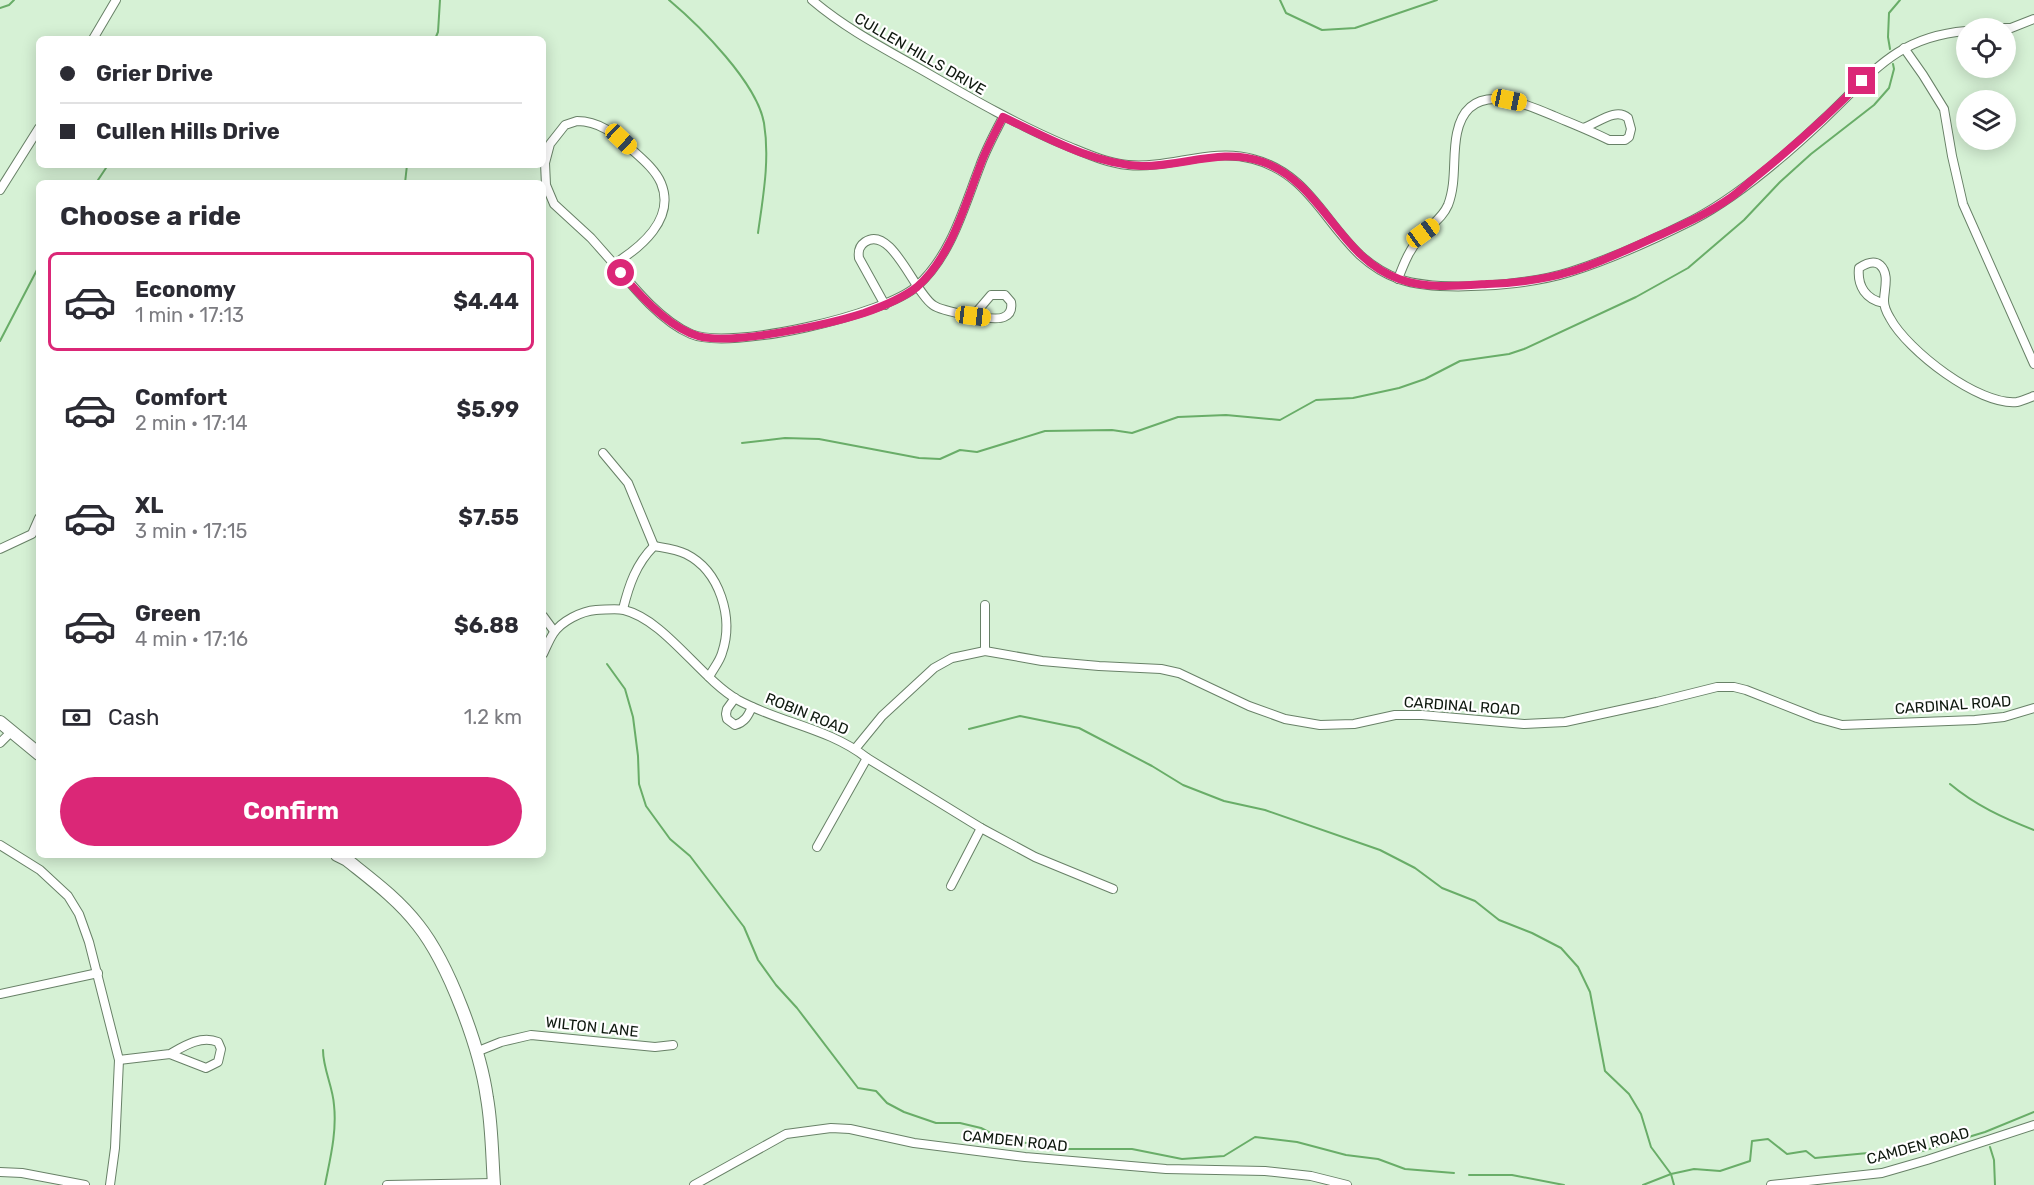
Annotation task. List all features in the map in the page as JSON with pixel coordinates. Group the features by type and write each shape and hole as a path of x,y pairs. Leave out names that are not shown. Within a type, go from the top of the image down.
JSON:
{"main road":[{"path":"0,722 36,752"},
{"path":"347,858 400,904 426,936 451,983 476,1052 487,1098 494,1184"}],"street":[{"path":"95,36 116,0"},
{"name":"CULLEN HILLS DRIVE","path":"812,0 844,25 1003,117 1084,153 1126,165 1144,166 1209,156 1249,157 1263,162 1298,182 1362,256 1398,279 1449,286 1500,284 1545,278 1591,265 1692,220 1730,198 1793,148 1872,71 1904,48 1920,40 1956,32"},
{"path":"2016,26 2034,19"},
{"path":"1904,48 1944,109 1963,204 2034,364"},
{"path":"1398,279 1414,244 1443,216 1448,204 1452,193 1457,132 1469,108 1484,100 1521,102 1609,140 1618,141 1629,137 1631,129 1628,118 1620,113 1613,113 1598,123 1583,128"},
{"path":"546,185 554,204 591,237 645,300 669,320 690,334 710,339 737,339 863,313 885,305 917,287 937,263 950,241 981,163 1003,117"},
{"path":"546,159 550,144 565,125 578,121 591,122 621,139 661,182 663,209 655,229 644,243 614,264"},
{"path":"0,190 36,133"},
{"path":"885,305 859,258 858,251 867,240 879,238 890,246 917,287 933,306 973,316"},
{"path":"1884,303 1876,302 1863,290 1858,276 1859,268 1864,264 1880,264 1884,270 1886,290 1884,303 1890,318 1904,338 1920,354 1971,390 2003,401 2017,402 2034,396"},
{"path":"603,453 628,483 654,546"},
{"path":"0,549 36,533"},
{"path":"546,648 554,631 571,619 591,611 623,609 629,585 640,563 654,546"},
{"path":"654,546 675,549 688,555 713,580 722,598 726,637 722,655 709,677"},
{"path":"985,605 985,651"},
{"name":"ROBIN ROAD","path":"623,609 657,629 735,698 752,707 811,727 855,749 981,828 1035,857 1113,889"},
{"path":"546,620 554,631"},
{"name":"CARDINAL ROAD","path":"855,749 882,716 934,668 952,658 985,651 1042,661 1161,669 1179,673 1249,706 1285,719 1320,725 1354,723 1395,715 1524,724 1565,722 1717,687 1746,690 1817,718 1842,725 1975,720 2004,717 2034,708"},
{"path":"735,698 726,714 731,723 735,725 742,723 748,718 752,707"},
{"path":"0,743 11,732"},
{"path":"817,847 867,758"},
{"path":"951,886 981,828"},
{"path":"0,844 40,870 68,896 79,914 98,974 119,1060 110,1185"},
{"path":"0,994 98,974"},
{"name":"WILTON LANE","path":"476,1052 501,1042 531,1035 655,1047 673,1045"},
{"path":"119,1060 170,1054 189,1044 205,1040 218,1042 221,1049 218,1062 206,1068 170,1054"},
{"name":"CAMDEN ROAD","path":"1771,1185 1882,1173 2034,1125"},
{"name":"CAMDEN ROAD","path":"694,1185 786,1134 831,1128 850,1129 914,1143 1025,1157 1166,1169 1265,1171 1311,1176 1347,1185"},
{"path":"0,1172 22,1173 85,1185"},
{"path":"387,1185 494,1184"}],"waterway":[{"path":"0,8 9,5 14,0"},
{"path":"436,36 440,0"},
{"path":"669,0 726,56 751,91 759,107 764,123 766,151 758,233"},
{"path":"1280,0 1286,13 1322,30 1355,28 1437,0"},
{"path":"1890,49 1889,13 1900,0"},
{"path":"742,443 785,438 819,439 919,458 940,459 960,450 977,452 1045,431 1112,430 1132,433 1178,417 1226,415 1280,420 1316,400 1353,398 1399,388 1425,379 1460,361 1509,354 1636,297 1688,268 1744,220 1780,182 1811,154 1874,105 1889,88 1894,69 1893,64"},
{"path":"98,180 106,168"},
{"path":"405,180 407,168"},
{"path":"0,341 36,272"},
{"path":"607,664 625,689 633,717 639,784 646,806 670,839 690,856 744,927 758,960 858,1088 876,1091 887,1103 904,1112 936,1123 960,1123 981,1128 1000,1138 1057,1149 1132,1149 1182,1159 1224,1156 1255,1137 1297,1142 1346,1155 1378,1159 1405,1169 1454,1173"},
{"path":"969,729 1020,716 1079,728 1183,785 1224,801 1265,810 1380,850 1415,868 1442,888 1475,901 1499,920 1561,948 1578,967 1590,992 1605,1071 1629,1094 1641,1114 1651,1147 1671,1174 1643,1185"},
{"path":"1950,784 1990,810 2034,830"},
{"path":"323,1050 335,1115 325,1185"},
{"path":"1674,1185 1671,1174 1694,1169 1720,1171 1750,1161 1752,1141 1768,1139 1787,1154 1806,1151 1815,1158 1868,1153 1890,1156 1919,1152 1985,1132 2034,1112"},
{"path":"1990,1147 1994,1160 1995,1185"},
{"path":"1469,1175 1512,1175 1564,1185"}],"route":[{"path":"621,273 645,300 679,327 690,334 710,339 737,339 772,333 863,313 885,305 917,287 937,263 961,218 981,163 1003,117 1084,153 1126,165 1144,166 1209,156 1229,156 1249,157 1274,166 1298,182 1311,195 1342,235 1362,256 1398,279 1449,286 1500,284 1545,278 1567,273 1616,255 1692,220 1730,198 1793,148 1862,81"}]}
